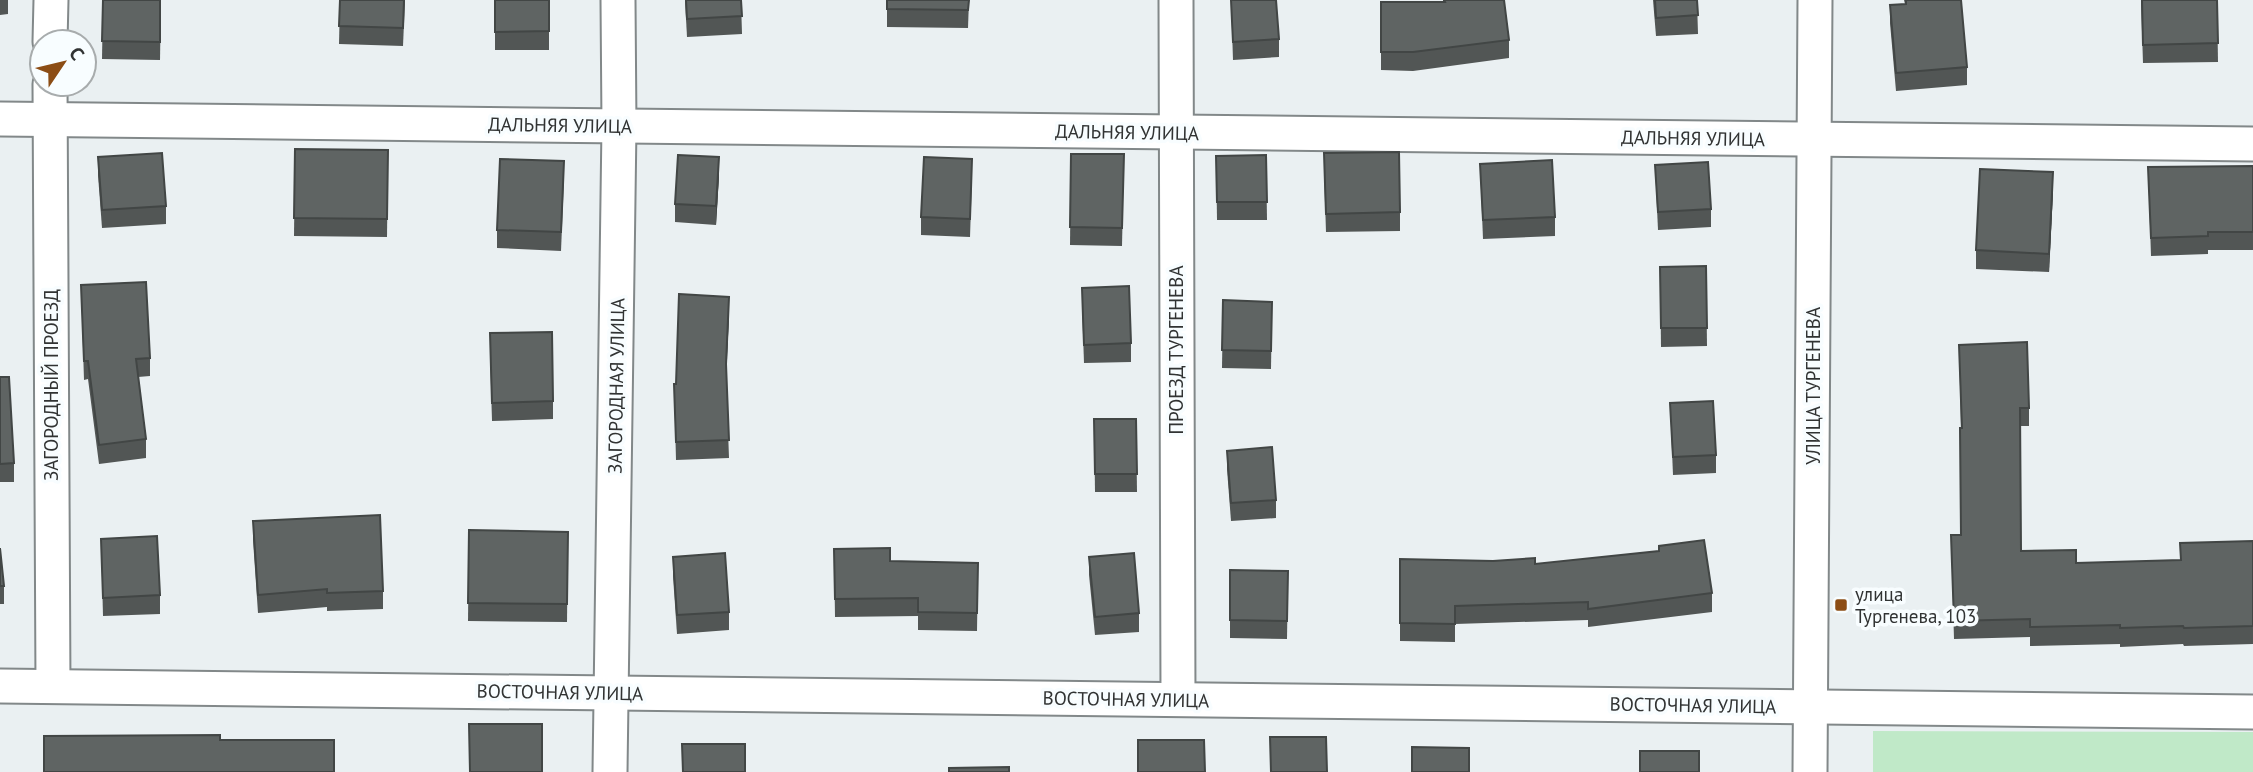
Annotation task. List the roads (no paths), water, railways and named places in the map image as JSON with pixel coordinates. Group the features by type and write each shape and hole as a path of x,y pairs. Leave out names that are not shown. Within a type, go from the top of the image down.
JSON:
{"street":[{"path":"50,28 51,0"},
{"name":"ЗАГОРОДНАЯ УЛИЦА","path":"610,772 619,126 618,0"},
{"name":"ПРОЕЗД ТУРГЕНЕВА","path":"1176,0 1178,699"},
{"name":"УЛИЦА ТУРГЕНЕВА","path":"1810,772 1815,0"},
{"name":"ЗАГОРОДНЫЙ ПРОЕЗД","path":"50,98 53,687"},
{"name":"ДАЛЬНЯЯ УЛИЦА","path":"0,120 2253,144"},
{"name":"ВОСТОЧНАЯ УЛИЦА","path":"0,686 2253,712"}],"place":[{"name":"улица Тургенева, 103","path":"1841,605"}]}
